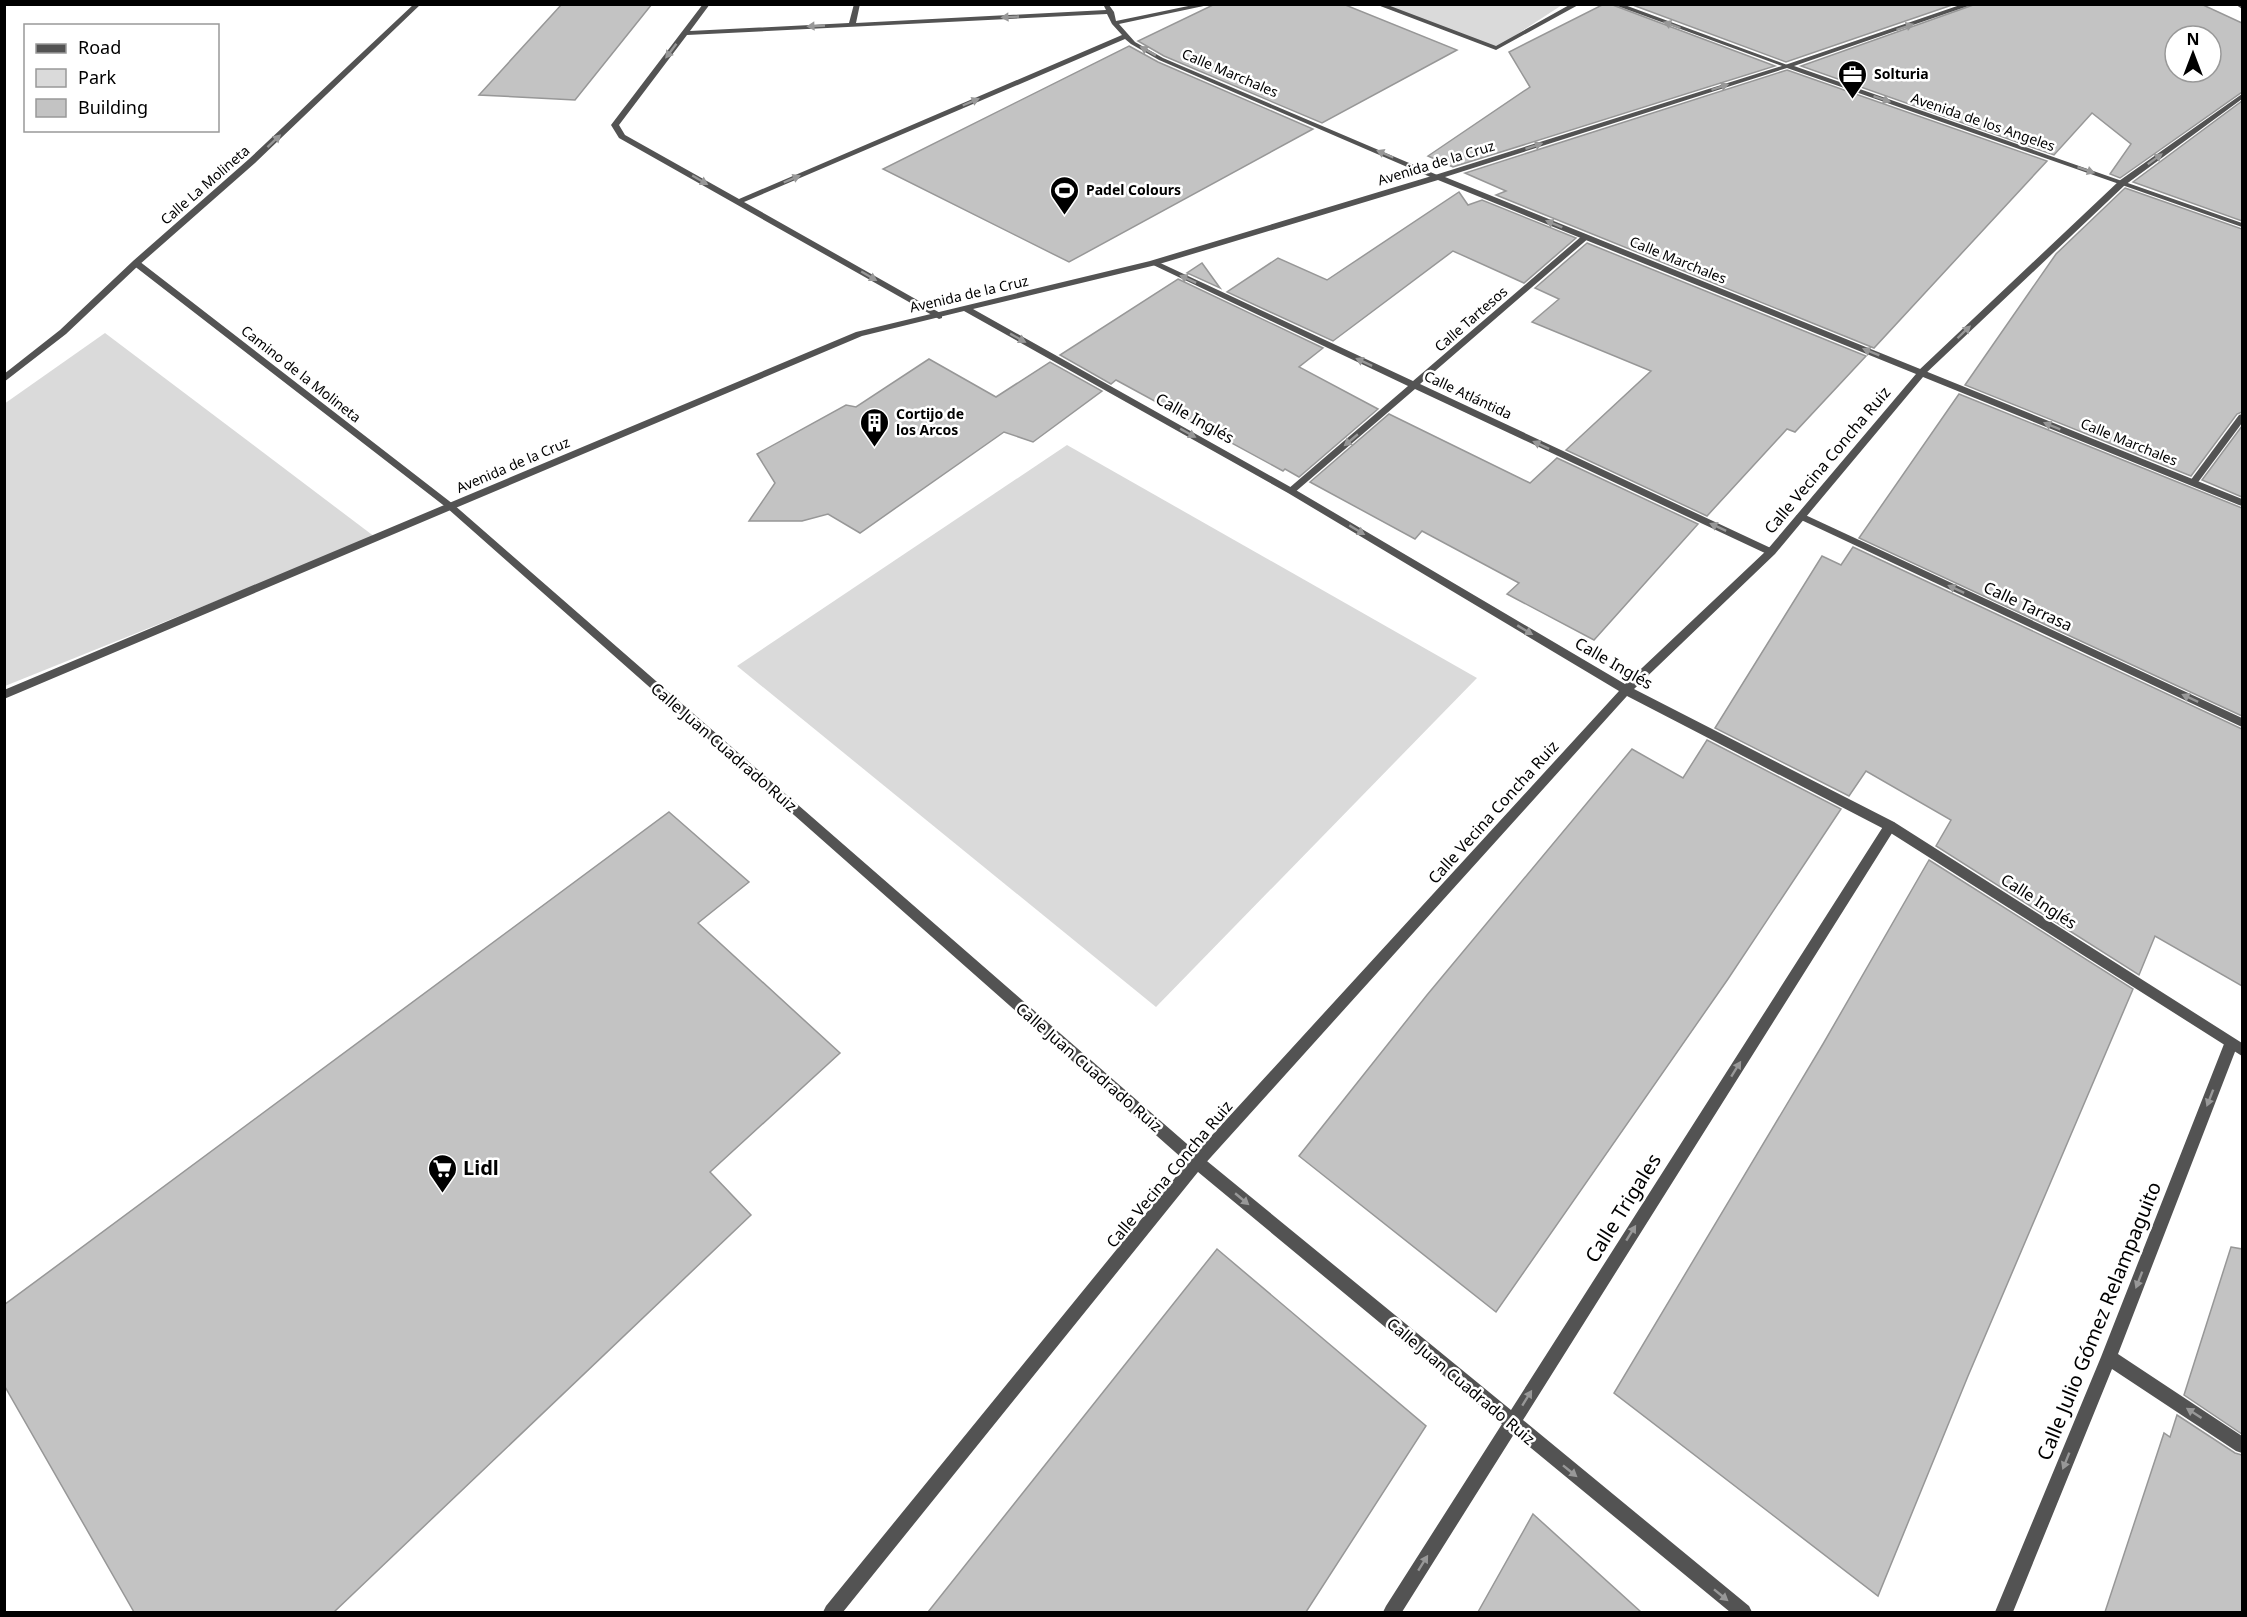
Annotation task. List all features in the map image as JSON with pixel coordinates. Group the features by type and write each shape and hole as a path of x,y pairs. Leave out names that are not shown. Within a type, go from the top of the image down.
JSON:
{"street":[{"name":"Calle La Molineta","path":"4,379 63,332 136,263 252,161 418,4"},
{"path":"706,4 615,125 622,136 939,316"},
{"path":"852,24 858,4"},
{"path":"1106,4 1114,23 1210,4"},
{"path":"1378,4 1496,48 1577,4"},
{"name":"Avenida de los Angeles","path":"1615,4 2242,225"},
{"name":"Avenida de la Cruz","path":"4,695 859,334 1153,263 1438,177 1787,66 1971,4"},
{"path":"2238,4 2242,7"},
{"path":"685,33 1111,12"},
{"name":"Calle Marchales","path":"1114,23 1132,43 1161,58 1438,177 2242,503"},
{"path":"738,202 1126,36"},
{"name":"Calle Vecina Concha Ruiz","path":"832,1612 1197,1162 1626,690 1771,552 1922,373 2122,183 2242,96"},
{"name":"Calle Tartesos","path":"1291,491 1586,237"},
{"name":"Camino de la Molineta","path":"136,263 450,507"},
{"name":"Calle Atlántida","path":"1153,263 1771,552"},
{"name":"Calle Inglés","path":"967,309 1291,491 1626,690 1890,826 2237,1047"},
{"path":"2193,483 2242,417"},
{"name":"Calle Juan Cuadrado Ruiz","path":"450,507 1197,1162 1743,1612"},
{"name":"Calle Tarrasa","path":"1801,516 2242,723"},
{"name":"Calle Trigales","path":"1392,1612 1890,826"},
{"name":"Calle Julio Gómez Relampaguito","path":"2004,1612 2237,1047"},
{"path":"2109,1357 2242,1445"}],"green space":[{"path":"1378,5 1562,5 1496,48"},
{"path":"105,333 375,537 5,686 4,404"},
{"path":"1067,445 1477,678 1156,1007 737,666"}],"building":[{"path":"562,4 652,4 575,100 479,95"},
{"path":"1215,4 1343,4 1457,50 1322,123 1164,56 1138,41"},
{"path":"1604,4 1610,4 1775,66 1453,167 1428,156 1530,87 1509,52"},
{"path":"1630,4 1955,4 1786,62"},
{"path":"1976,4 2201,4 2242,23 2242,92 2120,178 2110,174 2131,144 2092,113 2054,155 1801,66"},
{"name":"Padel Colours","path":"1129,46 1158,62 1313,129 1069,262 883,169"},
{"path":"1787,70 2047,161 1874,348 1496,195 1506,191 1465,173"},
{"path":"2242,101 2242,221 2133,182"},
{"path":"2125,188 2242,229 2242,412 2237,414 2191,476 1965,385 2056,254"},
{"path":"1459,192 1468,205 1482,200 1576,238 1524,283 1453,251 1333,341 1227,292 1278,258 1327,280"},
{"path":"1587,243 1866,356 1795,432 1787,429 1707,516 1566,450 1651,371 1532,322 1559,299 1535,288"},
{"path":"1202,263 1220,288 1187,273"},
{"path":"1178,279 1323,348 1299,367 1378,409 1299,477 1285,469 1283,471 1116,380 1111,384 1060,355"},
{"name":"Cortijo de los Arcos","path":"929,359 996,397 1050,362 1102,391 1033,442 1004,432 860,533 828,514 802,521 749,521 775,483 757,454 846,405 856,407"},
{"path":"1959,394 2242,508 2242,716 1859,538"},
{"path":"1389,414 1530,483 1557,458 1698,524 1594,640 1507,594 1519,583 1422,531 1415,539 1310,482"},
{"path":"2242,426 2242,497 2202,480"},
{"path":"1853,547 2242,729 2242,986 2155,936 2139,975 1936,846 1951,820 1866,771 1849,796 1715,728 1822,556 1841,565"},
{"path":"1707,740 1841,809 1728,979 1496,1312 1299,1156 1427,995 1632,749 1683,778"},
{"name":"Lidl","path":"669,812 749,882 698,923 840,1053 710,1172 751,1215 334,1612 134,1612 4,1385 4,1305"},
{"path":"1929,860 2133,989 1968,1376 1878,1596 1614,1393 1823,1044"},
{"path":"2231,1247 2242,1249 2242,1434 2184,1395"},
{"path":"1217,1249 1426,1426 1306,1612 928,1612"},
{"path":"2177,1415 2235,1453 2242,1455 2242,1612 2105,1612 2164,1433 2170,1437"},
{"path":"1533,1514 1641,1612 1478,1612"}],"place":[{"name":"Solturia","path":"1853,100"},
{"name":"Padel Colours","path":"1065,216"},
{"name":"Cortijo de los Arcos","path":"875,448"},
{"name":"Lidl","path":"442,1194"}]}
